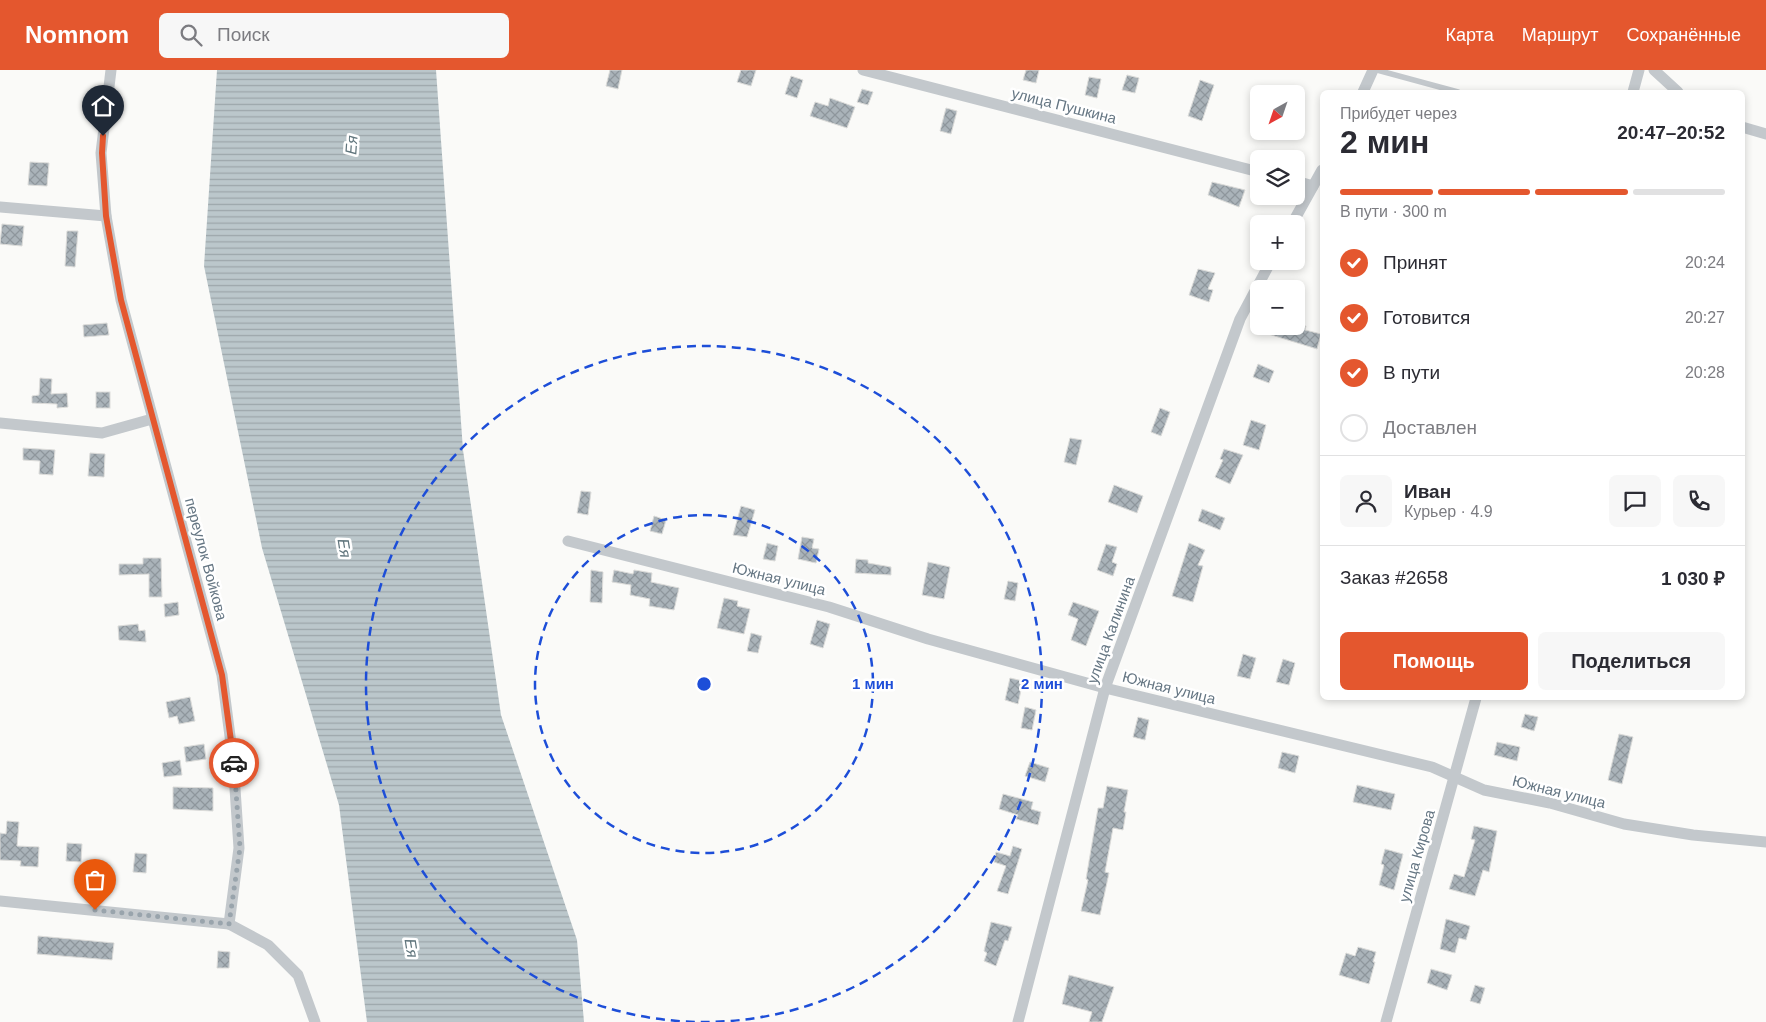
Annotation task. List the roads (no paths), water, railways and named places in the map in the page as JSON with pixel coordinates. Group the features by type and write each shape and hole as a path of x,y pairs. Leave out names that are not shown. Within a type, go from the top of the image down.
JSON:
{"street":[{"name":"переулок Войкова","path":"110,70 102,153 106,216 121,300 222,675 233,759 240,848 229,924"},
{"name":"улица Пушкина","path":"863,70 1250,170"},
{"path":"1364,90 1373,70"},
{"path":"1634,90 1639,70"},
{"path":"1654,70 1676,90"},
{"path":"1745,128 1766,134"},
{"path":"1297,215 1320,174"},
{"path":"1305,184 1313,186"},
{"path":"0,207 106,216"},
{"name":"улица Калинина","path":"1018,1022 1105,688 1240,319 1266,270"},
{"path":"0,424 102,433 152,419"},
{"name":"Южная улица","path":"568,541 829,607 928,639 1105,688 1432,767 1455,775 1484,790 1550,803 1624,824 1693,835 1766,842"},
{"name":"улица Кирова","path":"1386,1022 1475,700"},
{"path":"0,901 229,924 268,944 298,975 315,1022"}],"lane":[{"path":"1377,70 1451,90"}],"water":[{"name":"Ея","path":"217,70 436,70 463,450 501,715 577,940 584,1022 367,1022 339,805 262,548 204,266"}]}
